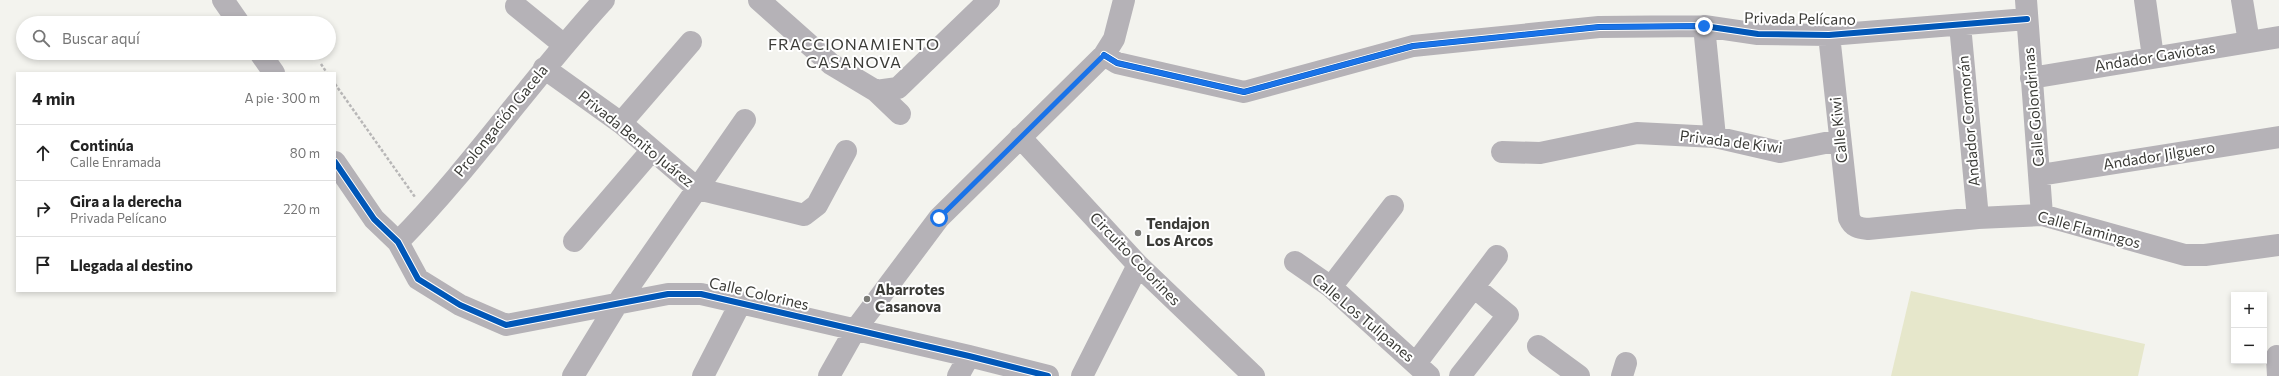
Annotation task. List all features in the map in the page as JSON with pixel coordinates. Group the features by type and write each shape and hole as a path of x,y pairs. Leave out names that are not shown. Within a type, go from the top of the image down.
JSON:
{"street":[{"path":"223,0 234,16"},
{"path":"759,0 831,64 876,91 900,114"},
{"path":"876,91 898,88 989,0"},
{"path":"829,376 854,330 939,218 1104,55 1114,39 1124,0"},
{"path":"2145,0 2153,57"},
{"path":"2242,0 2249,42"},
{"name":"Prolongación Gacela","path":"398,242 426,213 544,68 600,3"},
{"path":"516,6 564,45"},
{"name":"Privada Pelícano","path":"1104,55 1117,63 1244,92 1413,46 1599,27 1704,26 1758,34 1829,35 1960,25 2027,9"},
{"name":"Calle Golondrinas","path":"2027,9 2042,215"},
{"name":"Andador Cormorán","path":"1960,25 1978,218"},
{"path":"1704,26 1714,137"},
{"name":"Calle Kiwi","path":"1829,35 1849,218 1852,225"},
{"name":"Andador Gaviotas","path":"2031,78 2279,37"},
{"path":"621,123 691,42"},
{"path":"265,60 273,72"},
{"name":"Privada Benito Juárez","path":"544,68 621,123 698,189 804,215 817,206 846,151"},
{"path":"573,376 617,304 745,120"},
{"name":"Privada de Kiwi","path":"1502,152 1540,153 1637,132 1714,137 1780,152 1840,140"},
{"name":"Circuito Colorines","path":"1020,137 1138,265 1254,376"},
{"name":"Andador Jilguero","path":"2040,175 2279,137"},
{"path":"574,241 652,150"},
{"name":"Calle Colorines","path":"336,163 374,219 398,242 418,279 460,305 506,325 668,294 701,294 741,302 1048,376"},
{"path":"1331,288 1393,206"},
{"name":"Calle Flamingos","path":"1852,225 1868,230 1978,218 2042,215 2184,255 2206,255 2279,245"},
{"path":"1422,370 1474,287 1498,256"},
{"name":"Calle Los Tulipanes","path":"1295,262 1331,288 1422,370"},
{"path":"1082,376 1138,265"},
{"path":"1460,376 1508,315 1474,287"},
{"path":"704,376 741,302"},
{"path":"1538,346 1579,376"},
{"path":"958,376 969,356"}],"path":[{"path":"321,64 326,72"},
{"path":"336,85 426,213"}],"green space":[{"path":"1911,291 2145,344 2138,376 1891,376"}],"cycle path":[{"path":"1104,55 1117,63 1244,92 1413,46 1599,27 1704,26 1758,34 1829,35 2027,19"},
{"path":"336,163 374,219 398,242 418,279 460,305 506,325 668,294 701,294 969,356 1048,376"}],"place":[{"name":"Tendajon Los Arcos","path":"1138,233"},
{"name":"Abarrotes Casanova","path":"867,299"}],"district":[{"name":"FRACCIONAMIENTO CASANOVA","path":"854,53"}],"route":[{"path":"939,218 1104,55 1117,63 1244,92 1413,46 1599,27 1704,26"}]}
